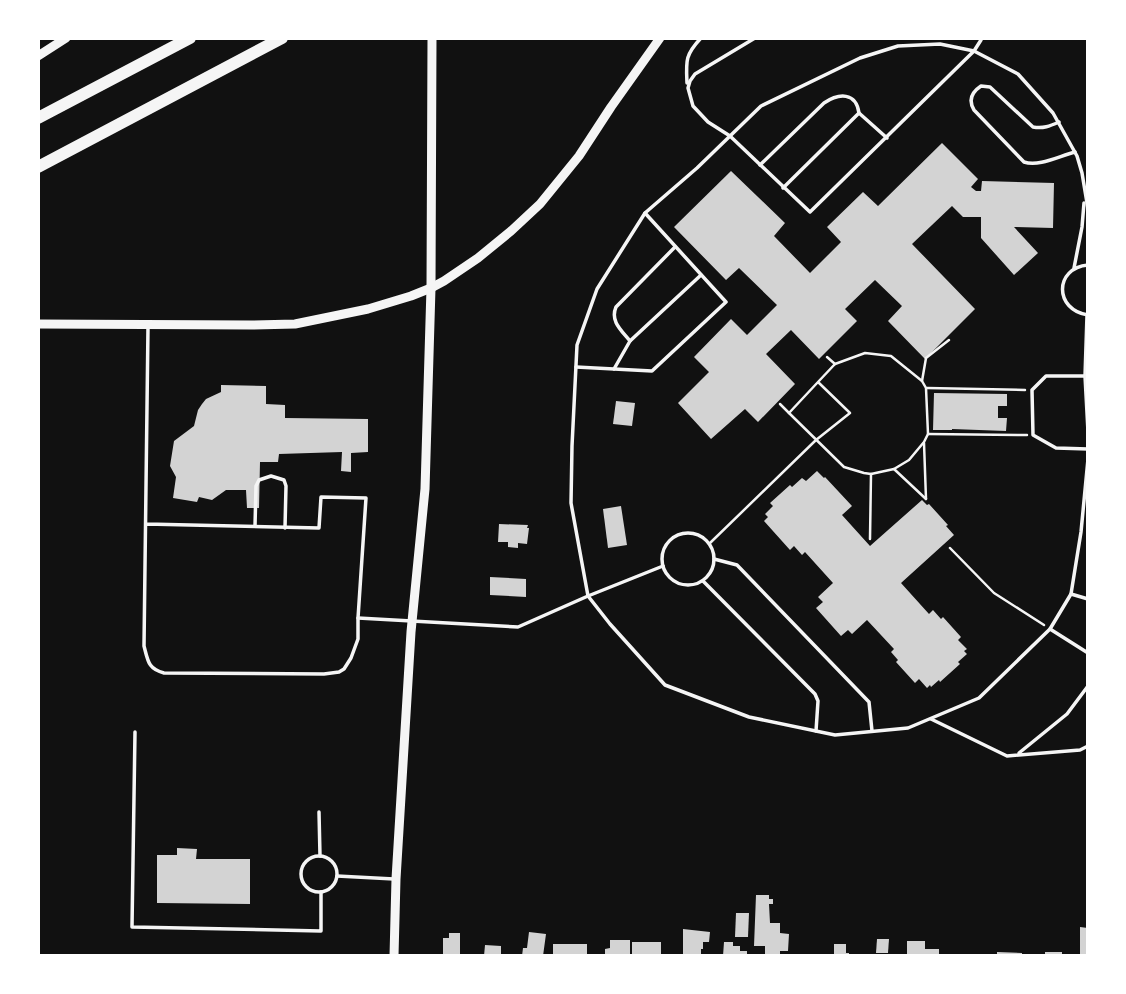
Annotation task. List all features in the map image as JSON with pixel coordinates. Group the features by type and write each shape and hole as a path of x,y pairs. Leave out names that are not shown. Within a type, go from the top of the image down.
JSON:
{"highway":[{"path":"38,118 190,38"},
{"path":"38,167 282,38"}],"main road":[{"path":"38,56 66,38"},
{"path":"394,956 396,879 412,621 425,489 431,288 432,38"},
{"path":"38,324 295,324 368,309 431,288 478,258 540,204 579,156 660,38"}],"lane":[{"path":"701,38 690,50 686,62 688,88 693,106 708,121 730,136 807,211 812,211 887,138 974,51 980,38"},
{"path":"688,88 695,74 755,38"},
{"path":"1087,209 1082,173 1075,152 1054,113 1018,74 974,51 940,44 898,46 860,58 761,107 645,214 597,289 577,345 571,503 589,596 665,685 748,717 835,735 872,732 908,728 979,698 1050,629 1071,594 1081,532 1087,458"},
{"path":"1059,122 1048,127 1033,127 990,87 981,86 972,95 974,110 1024,162 1031,164 1075,152"},
{"path":"760,165 833,97 853,99 859,113 887,138"},
{"path":"783,188 859,113"},
{"path":"1074,269 1085,194"},
{"path":"576,367 652,371 726,302 645,214"},
{"path":"630,341 614,321 616,307 676,247"},
{"path":"1087,265 1081,265 1068,274 1062,289 1063,297 1072,310 1087,315 1087,432"},
{"path":"614,369 630,341 701,275"},
{"path":"146,524 319,528 321,497 366,498 358,639 351,658 338,672 324,674 164,673 155,671 148,662 144,646 148,325"},
{"path":"1086,376 1046,376 1032,390 1033,435 1056,448 1087,449"},
{"path":"255,527 256,486 259,480 271,476 284,480 286,486 285,528"},
{"path":"682,534 702,537 709,544 715,559 708,576 692,585 674,581 663,566 666,546 682,534"},
{"path":"715,559 737,565 869,702 872,732"},
{"path":"358,618 518,627 663,566"},
{"path":"703,581 815,694 818,701 816,731"},
{"path":"1071,594 1087,600"},
{"path":"1050,629 1087,653"},
{"path":"1018,755 1067,714 1087,686"},
{"path":"930,719 1007,755 1080,750 1087,746"},
{"path":"135,732 132,927 321,931 321,892"},
{"path":"319,813 320,856"},
{"path":"320,856 334,864 337,876 332,887 321,892 310,889 302,880 301,874 305,863 320,856"},
{"path":"337,876 396,879"}],"path":[{"path":"922,381 926,358 949,340"},
{"path":"780,404 789,413 816,440 844,467 871,474 894,469 909,460 928,434 926,388 922,381 891,356 865,353 835,364 789,413"},
{"path":"828,356 835,364"},
{"path":"709,544 816,440 850,413 818,382"},
{"path":"926,388 1032,390"},
{"path":"928,434 1033,435"},
{"path":"894,469 926,499 924,442"},
{"path":"870,539 871,474"},
{"path":"950,548 994,593 1050,629"}],"building":[{"path":"942,143 978,179 971,187 976,191 981,191 982,181 1054,183 1053,228 1014,227 1038,253 1014,275 981,238 981,217 963,217 952,206 912,244 975,309 925,359 888,321 902,306 875,280 845,309 857,321 819,359 791,330 766,354 795,384 758,422 745,409 711,439 678,403 709,372 694,357 731,319 747,335 777,305 739,268 726,280 674,227 731,171 785,223 774,236 810,273 841,242 827,227 863,192 878,206"},
{"path":"221,385 266,386 266,404 285,405 285,418 368,419 368,452 351,453 351,472 341,471 342,452 279,454 278,462 260,462 259,508 247,508 246,490 226,490 212,500 199,497 197,502 173,498 176,477 170,466 174,441 194,426 198,410 206,399 221,392"},
{"path":"934,393 1007,394 1007,406 998,406 998,418 1007,418 1006,431 933,430"},
{"path":"616,401 635,403 632,426 613,424"},
{"path":"817,471 852,506 842,515 870,546 922,500 929,504 954,535 901,583 929,614 933,610 941,619 943,617 961,637 958,640 967,649 964,651 967,654 958,662 960,664 931,687 930,685 927,688 919,679 915,683 896,662 898,660 891,652 894,649 867,620 852,634 848,630 841,636 816,608 823,602 818,597 833,583 805,552 802,555 794,546 790,550 764,521 768,517 765,514 773,506 770,503 790,485 792,487 802,478 806,481"},
{"path":"621,506 627,545 608,548 603,509"},
{"path":"499,524 528,525 527,544 518,543 518,548 508,547 508,542 498,542"},
{"path":"490,577 526,579 526,597 490,595"},
{"path":"177,848 197,849 196,859 250,859 250,904 157,903 157,855 177,855"},
{"path":"756,895 769,895 769,899 773,899 773,904 769,904 770,923 780,923 780,933 789,934 788,951 780,951 780,956 765,956 765,946 754,946"},
{"path":"736,913 749,913 748,937 735,937"},
{"path":"1080,927 1088,928 1088,956 1080,956"},
{"path":"683,929 710,932 709,942 703,942 701,956 683,956"},
{"path":"529,932 546,934 543,956 522,956 523,948 527,948"},
{"path":"449,933 460,933 460,956 443,956 443,938 449,938"},
{"path":"877,939 889,939 888,953 876,953"},
{"path":"610,940 630,940 630,956 605,956 605,949 610,948"},
{"path":"907,941 925,941 925,949 939,949 939,956 907,956"},
{"path":"632,942 661,942 661,956 632,956"},
{"path":"724,942 733,942 733,946 740,946 740,951 747,951 747,956 723,956"},
{"path":"553,944 587,944 587,956 553,956"},
{"path":"834,944 846,944 846,953 849,953 849,956 834,956"},
{"path":"485,945 501,946 501,956 484,956"},
{"path":"997,952 1022,953 1022,956 997,956"},
{"path":"1045,952 1062,952 1062,956 1045,956"}]}
